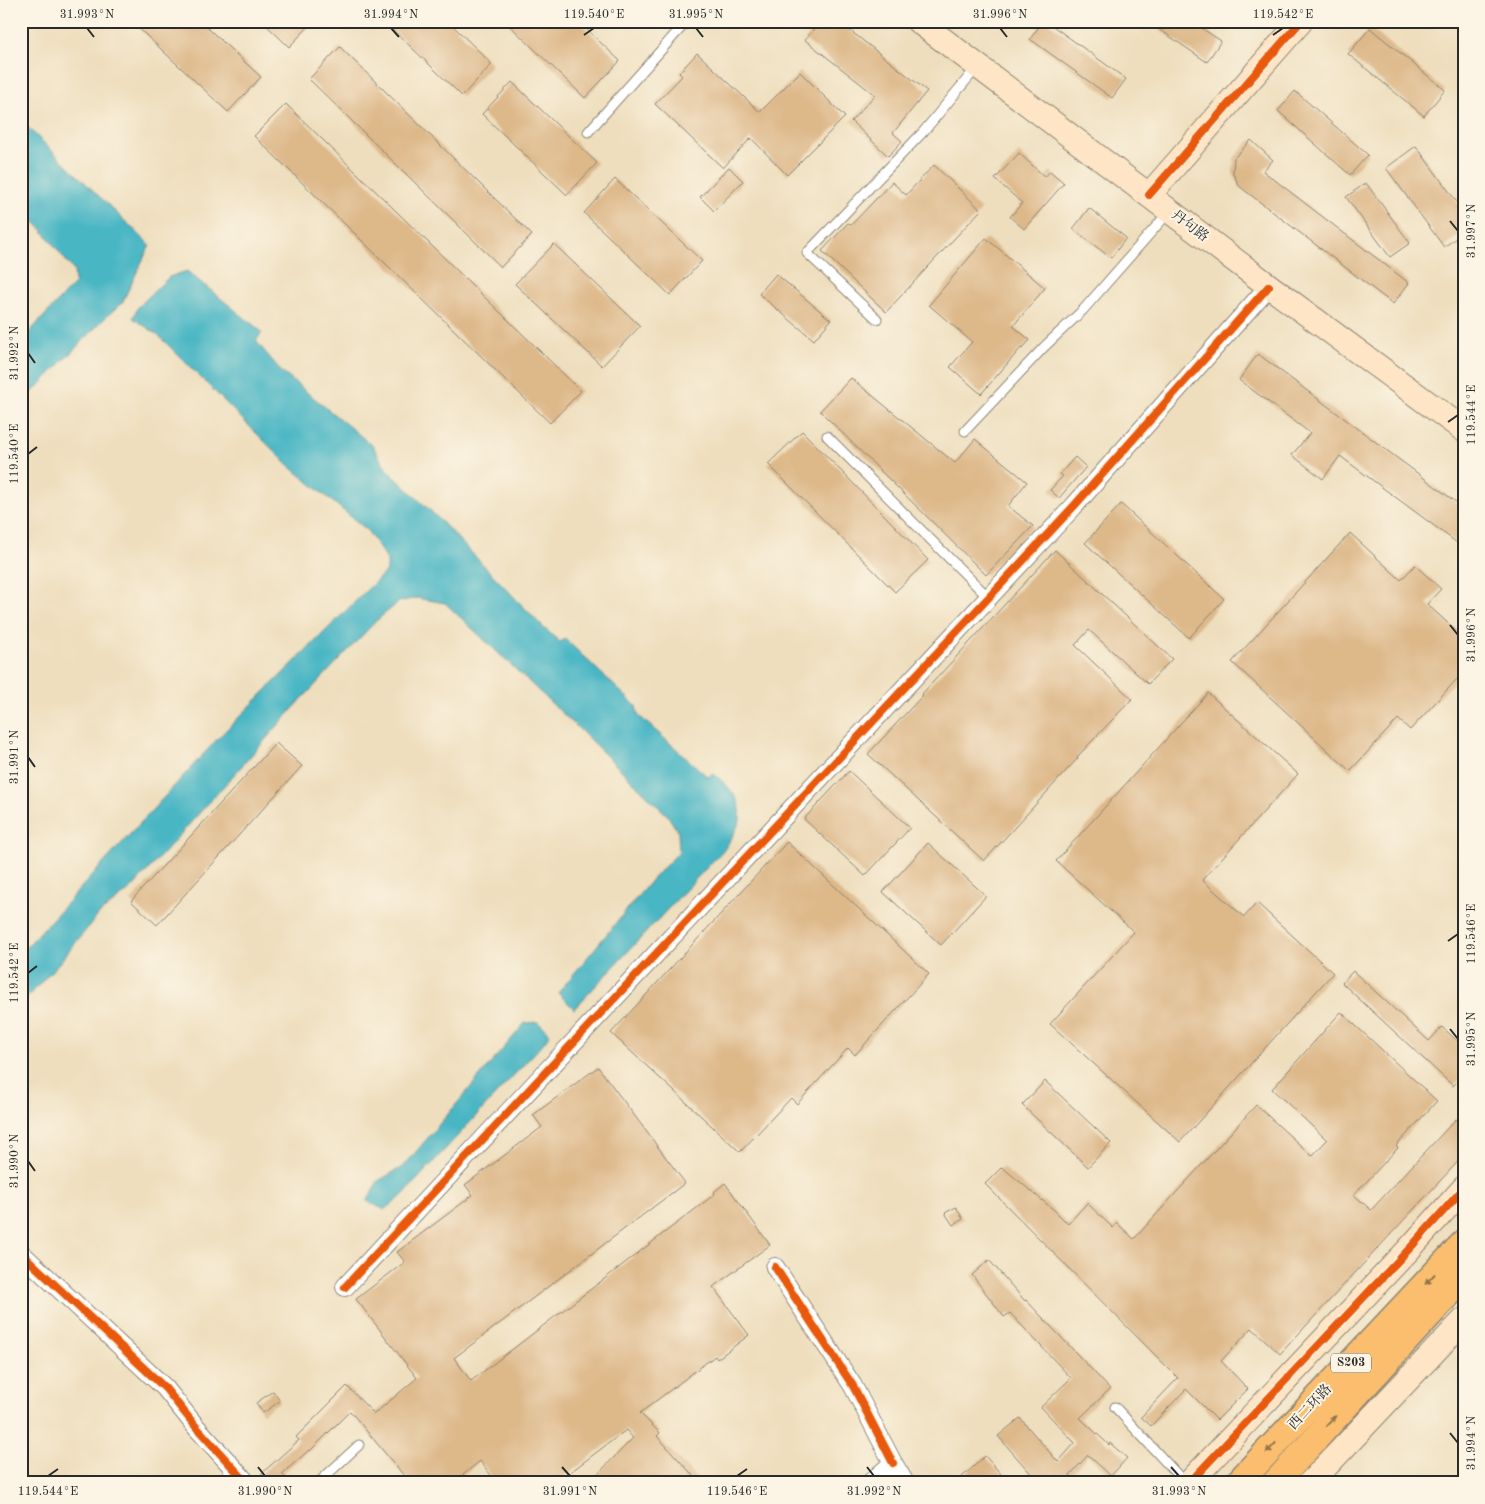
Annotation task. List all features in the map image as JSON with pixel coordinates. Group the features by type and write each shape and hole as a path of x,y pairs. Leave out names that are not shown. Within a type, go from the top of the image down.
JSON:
{"main road":[{"name":"西二环路","path":"1238,1483 1464,1244"},
{"name":"西二环路","path":"1275,1483 1461,1286"}],"street":[{"name":"丹句路","path":"918,21 1269,286 1464,430"},
{"path":"1149,195 1301,21"},
{"path":"345,1287 1074,506 1269,286"},
{"path":"1189,1483 1411,1248 1464,1188"},
{"path":"21,1253 165,1388 197,1428 247,1483"},
{"path":"775,1267 853,1386 905,1483"},
{"path":"1310,1483 1464,1320"},
{"path":"870,1483 894,1464"}],"lane":[{"path":"588,132 687,21"},
{"path":"876,319 807,253 924,131 978,66"},
{"path":"965,431 1044,347 1083,310 1170,210"},
{"path":"826,436 989,598"},
{"path":"1115,1407 1185,1483"},
{"path":"318,1483 359,1445"},
{"path":"220,1483 235,1469"}],"water":[{"path":"21,121 150,245 122,303 21,404 21,341 75,283 74,271 39,226 21,210"},
{"path":"187,271 262,332 256,341 282,372 373,446 386,469 437,517 544,628 560,642 565,639 636,706 638,715 708,777 713,773 728,787 736,798 739,804 740,821 727,846 574,1009 558,993 653,878 679,852 678,832 668,816 577,727 445,603 416,598 399,602 376,621 301,700 132,888 100,913 59,963 21,1004 21,953 222,734 387,570 387,560 367,530 288,465 158,335 133,318 138,307 169,277"},
{"path":"538,1022 550,1034 541,1046 401,1197 385,1210 367,1201 378,1181 404,1166 525,1023"}],"building":[{"path":"131,21 200,21 261,77 228,112"},
{"path":"262,21 314,21 289,47"},
{"path":"384,21 448,21 492,64 462,96"},
{"path":"505,21 578,21 620,61 585,98"},
{"path":"820,21 838,21 927,91 893,133 902,141 888,156 851,121 875,95 805,40"},
{"path":"1043,21 1046,21 1126,79 1112,98 1030,39"},
{"path":"1147,21 1191,21 1221,41 1207,62"},
{"path":"1370,28 1445,90 1424,116 1348,54"},
{"path":"340,47 532,235 501,267 309,79"},
{"path":"697,53 760,112 800,72 845,117 787,175 751,138 723,168 655,104 682,76 679,73"},
{"path":"512,82 597,163 567,195 482,114"},
{"path":"1295,91 1368,155 1350,175 1278,111"},
{"path":"286,104 581,391 550,423 254,136"},
{"path":"1251,140 1273,160 1263,171 1409,283 1393,304 1239,186 1233,173 1234,158"},
{"path":"1416,146 1464,212 1464,232 1444,247 1386,168"},
{"path":"1019,153 1045,177 1050,171 1064,183 1024,229 1010,217 1022,203 995,179"},
{"path":"934,165 981,210 886,312 822,251 848,223 851,225 892,182 906,195"},
{"path":"729,167 743,181 714,211 700,197"},
{"path":"615,179 702,261 670,295 584,213"},
{"path":"1366,183 1410,243 1390,257 1346,197"},
{"path":"1089,208 1126,238 1111,258 1073,229"},
{"path":"986,238 1045,288 1013,326 1030,340 981,394 950,367 972,342 929,305"},
{"path":"554,244 640,326 602,366 515,284"},
{"path":"776,274 831,320 814,340 759,294"},
{"path":"1258,354 1464,508 1464,548 1340,456 1323,479 1292,455 1310,433 1239,380"},
{"path":"851,378 955,463 975,439 1027,482 1008,506 1033,526 986,575 820,411"},
{"path":"802,431 928,560 895,592 768,464"},
{"path":"1075,457 1086,467 1059,498 1050,490 1063,476 1060,474"},
{"path":"1121,504 1224,599 1189,638 1085,543"},
{"path":"1350,533 1401,580 1415,565 1441,589 1427,604 1464,638 1464,683 1458,678 1410,730 1398,719 1350,771 1232,662"},
{"path":"1055,550 1172,659 1148,684 1089,630 1075,645 1132,699 984,861 868,754"},
{"path":"1208,693 1298,774 1202,880 1244,917 1257,903 1333,973 1180,1142 1050,1024 1134,932 1056,861"},
{"path":"276,743 302,766 157,925 131,901"},
{"path":"849,771 910,828 865,876 804,819"},
{"path":"787,842 929,974 855,1055 848,1048 797,1104 791,1098 740,1152 611,1033"},
{"path":"928,843 986,896 941,945 883,892"},
{"path":"1353,971 1429,1041 1442,1027 1464,1047 1464,1075 1453,1086 1342,983"},
{"path":"1341,1012 1437,1101 1396,1146 1398,1148 1354,1195 1371,1210 1456,1119 1464,1126 1464,1155 1280,1354 1252,1328 1221,1361 1248,1389 1217,1420 1186,1389 1151,1426 1141,1417 1178,1378 985,1184 1002,1167 1068,1224 1087,1203 1113,1228 1117,1223 1134,1239 1256,1105 1312,1156 1327,1140 1272,1089"},
{"path":"598,1067 685,1183 454,1358 471,1381 715,1194 714,1192 725,1183 770,1245 713,1287 749,1335 717,1359 715,1356 640,1413 660,1433 657,1436 700,1483 589,1483 633,1438 626,1430 556,1483 497,1483 480,1461 453,1483 410,1483 350,1411 310,1451 282,1474 290,1483 269,1483 261,1474 299,1440 296,1437 347,1386 374,1414 417,1378 356,1299 405,1262 397,1252 473,1195 465,1185 542,1127 533,1115"},
{"path":"1045,1081 1111,1143 1088,1167 1022,1105"},
{"path":"956,1207 963,1219 953,1225 945,1213"},
{"path":"989,1260 1025,1301 1110,1389 1080,1418 1109,1445 1110,1443 1127,1458 1111,1476 1088,1455 1070,1475 1076,1483 1039,1483 998,1436 1020,1418 1058,1462 1075,1443 1041,1407 1071,1378 1010,1313 1004,1317 972,1275"},
{"path":"273,1391 280,1401 263,1413 256,1403"},
{"path":"985,1456 1009,1483 968,1483 962,1477"}],"cycle path":[{"path":"1149,195 1301,21"},
{"path":"345,1287 1074,506 1269,286"},
{"path":"1189,1483 1464,1188"},
{"path":"21,1253 165,1388 197,1428 247,1483"},
{"path":"775,1267 853,1386 893,1463"}]}
